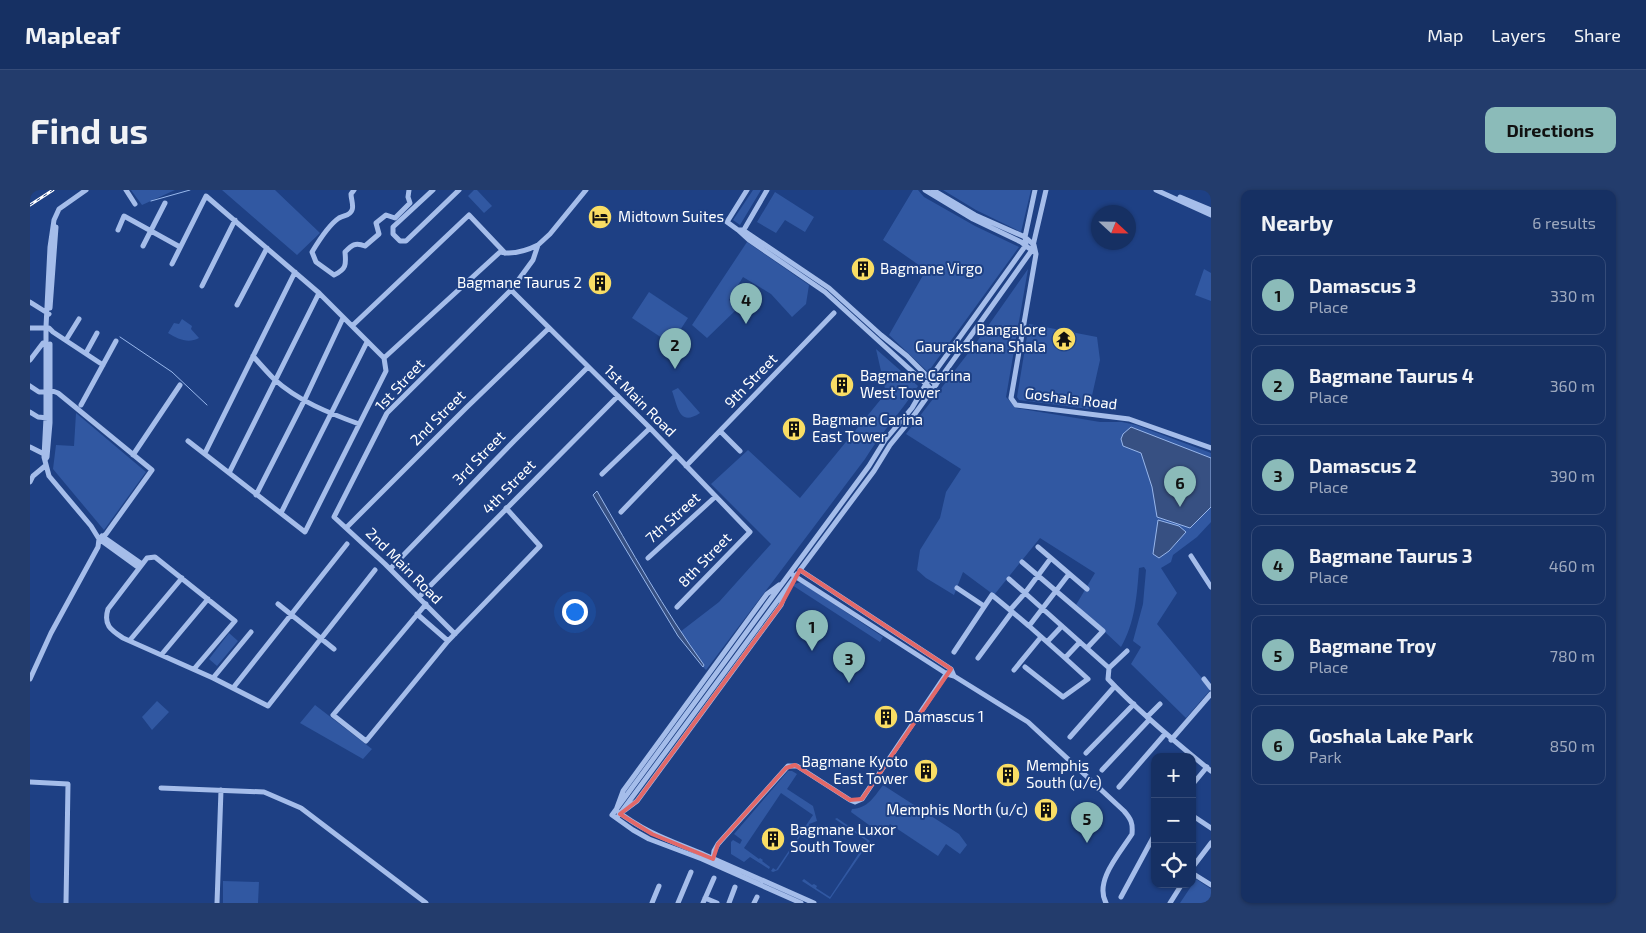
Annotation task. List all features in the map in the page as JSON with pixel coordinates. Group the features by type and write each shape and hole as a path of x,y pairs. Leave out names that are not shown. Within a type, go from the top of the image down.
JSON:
{"street":[{"path":"30,482 47,457 48,314 56,215 59,209 88,190"},
{"path":"126,190 135,204"},
{"path":"354,190 351,194 352,212 340,217 312,252 316,262 334,275 338,274 345,266 347,261 345,252 352,245 365,246 379,234 376,223 380,218 386,215 395,218 405,213 433,190"},
{"path":"409,190 410,204 392,231 400,241 404,242 459,190"},
{"path":"384,358 500,252 509,254 527,250 538,245 555,228 586,190"},
{"path":"747,190 727,222 829,288 907,356 930,379 934,388"},
{"path":"741,231 767,190"},
{"path":"925,190 973,219 1034,250"},
{"path":"933,190 975,215 1025,237 1034,250"},
{"path":"617,814 793,574 869,466 885,440 912,408 926,384 1026,245 1025,237 1035,190"},
{"name":"Goshala Road","path":"1046,190 1034,250 1011,398 1016,405 1130,419 1211,448"},
{"path":"1156,190 1211,215"},
{"path":"1164,190 1211,210"},
{"path":"172,264 206,196 319,293 384,358 386,371 306,532 188,441"},
{"path":"143,246 152,231 164,203"},
{"path":"352,326 469,215 505,253"},
{"path":"118,230 124,216 180,247"},
{"path":"202,286 235,220"},
{"path":"741,231 825,292 926,384 934,388"},
{"name":"1st Street","path":"334,517 387,414 511,290 533,260 538,245"},
{"path":"237,305 266,248"},
{"path":"797,568 874,471 890,445 934,388 1034,250"},
{"path":"205,454 295,272"},
{"name":"1st Main Road","path":"511,290 650,428 750,532"},
{"path":"229,473 319,293"},
{"path":"30,302 48,314"},
{"name":"9th Street","path":"686,466 834,313"},
{"path":"256,495 304,401 343,318"},
{"path":"66,340 79,319"},
{"path":"30,328 48,328 103,364"},
{"path":"48,328 46,343 48,391"},
{"name":"2nd Street","path":"347,527 549,328"},
{"path":"86,353 97,333"},
{"path":"81,405 116,341"},
{"path":"281,513 367,342"},
{"path":"30,360 43,343 46,343"},
{"path":"253,356 275,380 304,401 331,414 359,424"},
{"name":"3rd Street","path":"390,569 588,367"},
{"path":"133,455 180,385"},
{"path":"30,386 39,392 58,393 152,470 106,534 101,538 98,547 51,633 30,679"},
{"name":"4th Street","path":"418,597 618,396"},
{"path":"30,412 38,417 48,418"},
{"path":"602,474 650,428"},
{"path":"720,431 740,451"},
{"path":"30,447 45,460 49,476 101,538 141,566"},
{"path":"621,512 676,455"},
{"name":"7th Street","path":"648,558 715,497"},
{"path":"426,604 333,715 366,741 448,641 540,546 506,508"},
{"name":"2nd Main Road","path":"334,517 347,527 455,634"},
{"name":"8th Street","path":"677,607 750,532"},
{"path":"233,688 347,544"},
{"path":"1038,547 1087,589"},
{"path":"1191,556 1211,586"},
{"path":"194,669 235,621 155,557 147,558 108,609 106,617 108,625 113,631 130,640 213,678 268,706 375,570"},
{"path":"978,658 1051,558"},
{"path":"1022,562 1103,631 1087,648"},
{"path":"797,568 950,669 954,676"},
{"path":"793,574 947,674 954,676 1028,722 1124,811 1131,819 1133,826 1132,834 1104,880 1103,896 1106,903"},
{"path":"1029,626 1069,574"},
{"path":"130,640 182,578"},
{"path":"1009,579 1108,668 1108,679 1148,719 1171,740 1209,769 1196,780"},
{"path":"617,814 637,801 781,605 786,583"},
{"path":"617,814 623,791 767,594 786,583"},
{"path":"957,588 984,606"},
{"path":"954,652 992,595 1088,679 1063,698 1025,667"},
{"path":"162,654 208,599"},
{"path":"278,604 334,649"},
{"path":"417,614 448,641"},
{"path":"1047,642 1062,626"},
{"path":"213,678 251,632"},
{"path":"1014,670 1041,637"},
{"path":"1065,658 1080,642"},
{"path":"1108,668 1127,651"},
{"path":"713,859 714,851 718,844 788,766 797,766 850,800 855,802 862,800 950,669"},
{"path":"1204,679 1211,688"},
{"path":"1070,737 1115,686"},
{"path":"1171,740 1211,694"},
{"path":"1086,753 1134,704"},
{"path":"1102,770 1160,704"},
{"path":"1119,786 1165,734"},
{"path":"30,782 68,784 66,903"},
{"path":"161,788 264,792 300,808 426,903"},
{"path":"217,903 221,790"},
{"path":"617,814 652,834 814,903"},
{"path":"617,814 649,839 702,859 801,903"},
{"path":"1196,818 1211,828"},
{"path":"1121,897 1151,841"},
{"path":"1196,863 1211,843"},
{"path":"678,903 691,872"},
{"path":"1196,876 1211,885"},
{"path":"714,878 704,901 717,903"},
{"path":"652,903 660,886"},
{"path":"728,903 735,887"},
{"path":"1170,903 1179,888"}],"highlighted area":[{"path":"800,570 951,669 862,799 850,800 795,765 786,768 743,815 718,844 713,859 652,834 620,814 637,801 781,605"}],"shaded area":[{"path":"131,190 175,190 142,205"},
{"path":"222,190 275,190 320,233 297,255"},
{"path":"474,190 477,190 492,206 484,213 468,196"},
{"path":"753,190 761,190 740,225 733,220"},
{"path":"913,190 918,190 924,197 975,226 1019,247 928,372 889,335 926,270 883,240"},
{"path":"943,190 1031,190 1021,232 976,210"},
{"path":"775,192 814,217 805,232 785,220 776,233 757,222"},
{"path":"747,242 809,285 806,304 792,317 771,294 743,277 729,300 739,307 707,338 692,325"},
{"path":"1028,269 1006,397 1016,408 1100,422 1122,422 1136,425 1211,453 1211,522 1197,537 1173,555 1171,562 1161,568 1177,593 1157,624 1211,689 1186,718 1131,664 1141,647 1133,641 1143,604 1146,570 1144,567 1139,568 1132,619 1121,647 1076,605 1095,573 1040,538 994,595 963,572 954,595 926,578 917,570 920,550 940,518 946,492 961,469 906,434 976,343"},
{"path":"1204,269 1211,273 1211,301 1195,295"},
{"path":"649,292 688,318 671,344 632,318"},
{"path":"182,319 192,326 191,329 199,338 187,341 168,333 174,323 179,324"},
{"path":"1029,324 1097,337 1100,360 1089,409 1019,400 1017,397"},
{"path":"876,349 918,386 706,670 680,632 719,602 771,544 711,484 748,450 800,498 886,393"},
{"path":"678,388 700,413 688,418 680,413 672,391"},
{"path":"76,413 146,472 104,530 53,469 56,445 74,446"},
{"path":"1131,427 1211,458 1211,507 1190,528 1157,517 1152,487 1141,453 1123,446 1121,439 1123,434"},
{"path":"597,491 662,601 704,665 703,667 678,636 593,495"},
{"path":"1158,520 1179,526 1186,532 1169,551 1159,558 1153,554"},
{"path":"801,582 883,637 880,642 792,585"},
{"path":"229,633 238,641 217,666 209,659"},
{"path":"157,701 169,712 152,730 142,717"},
{"path":"315,705 372,749 363,759 300,723"},
{"path":"788,771 797,774 787,789 813,806 817,821 809,824 811,831 804,834 803,832 778,870 773,872 771,871 773,868 776,870 813,815 781,793 744,848 763,860 770,867 769,869 750,857 744,862 731,854 731,842 733,840 740,844 742,840 734,834"},
{"path":"883,785 959,834 967,845 960,854 946,844 938,856 890,824 883,835 851,812 852,809 862,807 870,801"},
{"path":"837,818 870,841 830,899 802,881 804,879 812,885 814,884 817,886 816,888 830,897 867,841 835,819"},
{"path":"1196,879 1211,889 1211,903 1180,903 1190,888 1196,888"},
{"path":"223,881 259,882 258,903 223,903"}],"waterway":[{"path":"151,201 190,190"},
{"path":"120,337 172,372 207,405"}],"railway":[{"path":"30,205 53,190"}],"place":[{"name":"Midtown Suites","path":"600,217"},
{"name":"Bagmane Virgo","path":"863,269"},
{"name":"Bagmane Taurus 2","path":"600,283"},
{"name":"Bagmane Taurus 3","path":"746,324"},
{"name":"Bangalore Gaurakshana Shala","path":"1064,339"},
{"name":"Bagmane Taurus 4","path":"675,369"},
{"name":"Bagmane Carina West Tower","path":"842,385"},
{"name":"Bagmane Carina East Tower","path":"794,429"},
{"name":"Goshala Lake Park","path":"1180,507"},
{"name":"Damascus 3","path":"812,651"},
{"name":"Damascus 2","path":"849,683"},
{"name":"Damascus 1","path":"886,717"},
{"name":"Bagmane Kyoto East Tower","path":"926,771"},
{"name":"Memphis South (u/c)","path":"1008,775"},
{"name":"Memphis North (u/c)","path":"1046,810"},
{"name":"Bagmane Luxor South Tower","path":"773,839"},
{"name":"Bagmane Troy","path":"1087,843"}]}
